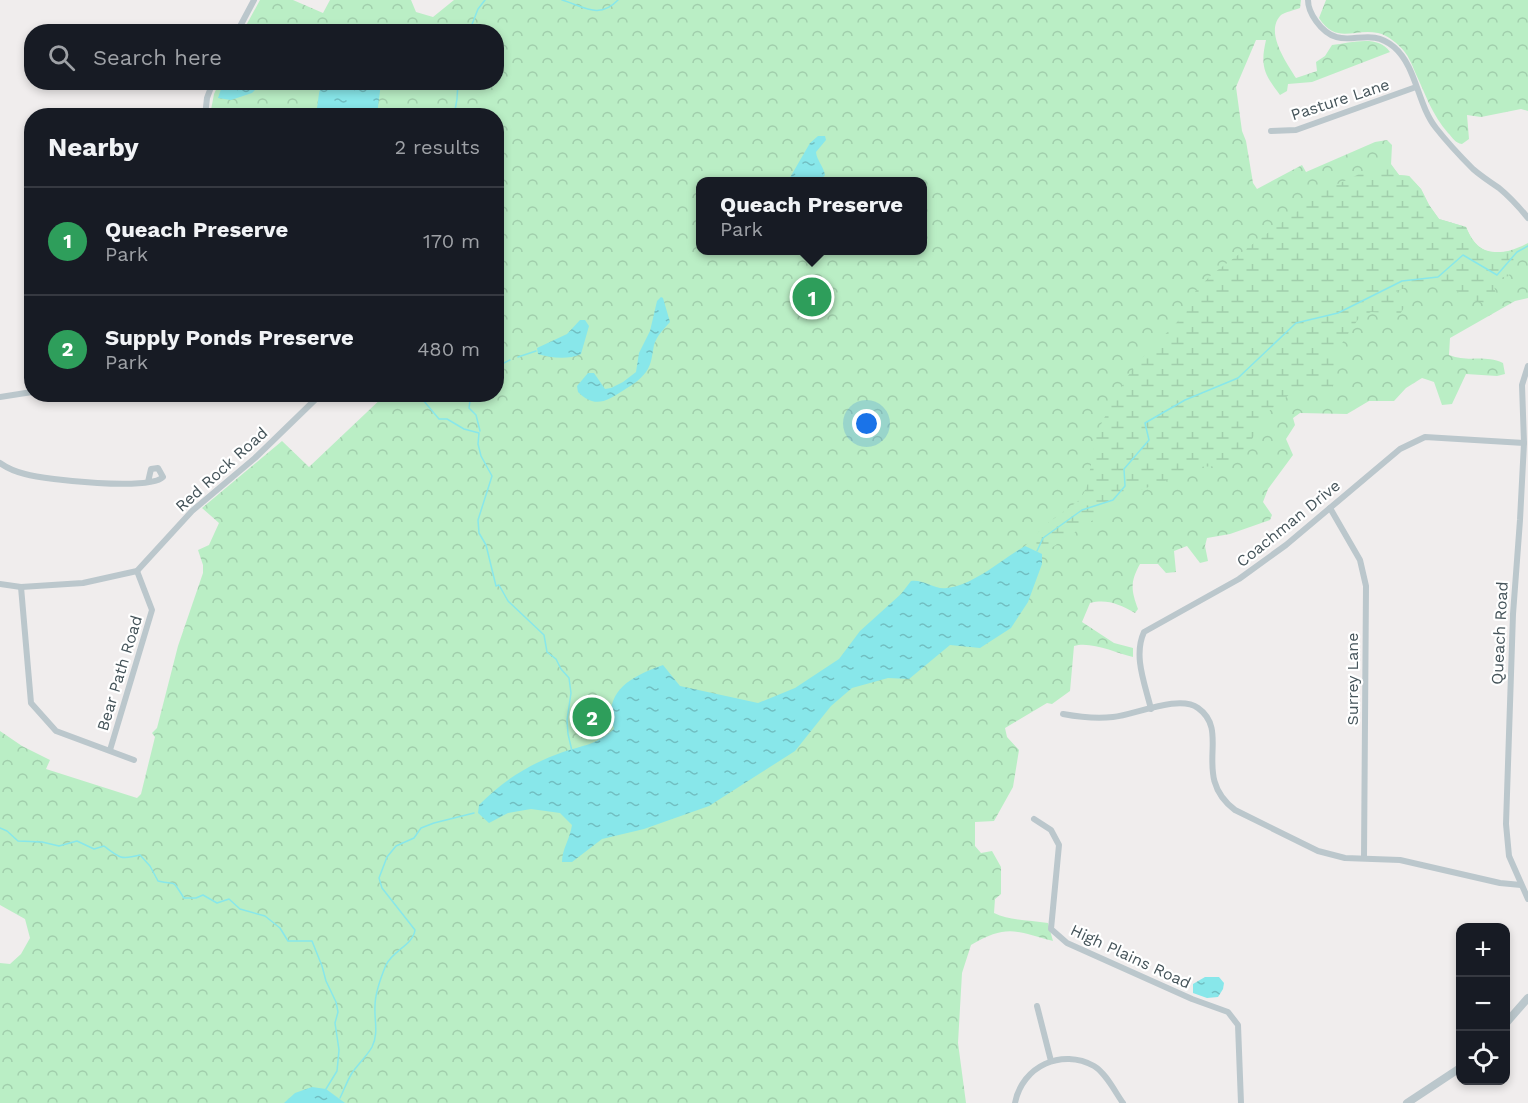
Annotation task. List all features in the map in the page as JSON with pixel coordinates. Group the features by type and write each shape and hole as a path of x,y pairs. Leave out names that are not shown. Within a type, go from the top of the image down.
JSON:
{"street":[{"path":"241,24 254,0"},
{"path":"1308,0 1309,8 1326,34 1340,39 1373,36 1391,44 1405,60 1435,126 1465,160 1508,196 1528,218"},
{"name":"Pasture Lane","path":"1271,130 1296,130 1416,87"},
{"path":"206,108 210,90"},
{"name":"Queach Road","path":"1528,366 1522,385 1524,443 1513,614 1506,824 1509,856 1528,899"},
{"path":"0,398 24,394"},
{"name":"Red Rock Road","path":"136,571 192,511 255,458 311,402"},
{"name":"Coachman Drive","path":"1151,709 1138,654 1139,642 1144,632 1239,579 1330,508 1400,449 1425,437 1524,443"},
{"path":"0,463 25,474 36,476 104,484 148,482"},
{"name":"Surrey Lane","path":"1330,508 1360,560 1366,586 1364,858"},
{"path":"0,584 21,587 84,583 136,571"},
{"name":"Bear Path Road","path":"110,750 152,610 136,571"},
{"path":"21,587 31,704 56,731 134,760"},
{"path":"1063,714 1093,718 1112,717 1181,703 1190,704 1203,713 1212,729 1214,784 1226,803 1235,810 1318,851 1345,858 1422,864 1500,883 1521,885"},
{"name":"High Plains Road","path":"1034,819 1051,830 1059,845 1051,929 1067,943 1192,999 1228,1012 1238,1025 1241,1103"},
{"path":"1510,1018 1528,998"},
{"path":"1037,1006 1051,1061"},
{"path":"1015,1103 1017,1091 1026,1076 1036,1069 1051,1061 1078,1059 1097,1068 1123,1103"},
{"path":"1407,1103 1456,1071"}],"green space":[{"path":"260,0 293,0 323,13 330,0 411,0 416,12 433,17 454,0 1301,0 1300,8 1281,15 1276,22 1275,30 1279,47 1296,78 1317,71 1316,62 1325,56 1332,45 1371,41 1385,46 1390,52 1312,82 1288,84 1287,91 1280,95 1265,69 1263,57 1266,40 1256,40 1236,87 1242,131 1246,141 1253,183 1257,189 1302,165 1306,172 1375,142 1387,140 1392,145 1391,165 1399,175 1409,176 1421,189 1439,219 1466,227 1477,245 1484,250 1500,253 1528,243 1528,298 1515,301 1450,338 1449,355 1496,360 1503,363 1505,374 1497,376 1466,374 1452,404 1442,405 1434,382 1422,378 1406,388 1394,401 1369,401 1347,414 1300,413 1293,418 1295,425 1286,439 1293,455 1268,489 1263,502 1272,515 1270,520 1230,534 1207,538 1205,546 1208,561 1200,563 1187,546 1174,551 1176,572 1166,573 1158,564 1140,564 1133,581 1138,609 1135,613 1113,603 1090,603 1082,622 1114,643 1133,648 1133,657 1096,646 1074,646 1070,691 1052,704 1047,703 1005,728 1007,737 1019,750 1013,787 994,821 975,822 975,846 981,853 992,851 1001,867 1001,894 995,899 994,913 1014,919 1048,923 1053,941 1012,931 994,934 971,945 962,973 958,1043 966,1103 0,1103 0,963 10,964 21,954 30,938 25,919 0,905 0,731 22,746 50,760 46,769 137,798 141,794 155,737 152,733 157,728 178,646 203,573 198,550 209,545 219,523 202,508 282,441 309,467 378,402 504,402 504,108 211,108 216,90 504,90 504,24 247,24"},
{"path":"1326,0 1528,0 1528,111 1521,109 1481,117 1467,115 1469,139 1462,144 1458,143 1448,133 1429,104 1409,58 1402,48 1378,33 1346,34 1332,31 1319,18"},
{"path":"1391,164 1399,175 1409,176 1421,189 1439,219 1466,227 1474,241 1483,249 1495,252 1511,251 1514,260 1509,276 1493,282 1496,294 1494,303 1489,305 1467,298 1448,286 1418,282 1397,291 1396,297 1403,302 1404,308 1400,314 1371,312 1359,318 1336,352 1335,383 1331,389 1306,386 1295,390 1268,412 1239,461 1222,466 1194,467 1135,492 1042,554 1025,546 1045,525 1081,499 1087,486 1097,432 1115,397 1135,365 1186,313 1192,295 1211,275 1327,189 1366,171"}],"water":[{"path":"221,90 255,90 231,100 218,98"},
{"path":"320,90 380,90 378,108 317,108"},
{"path":"818,136 825,136 826,140 816,152 825,175 823,177 790,177 810,143"},
{"path":"661,297 670,322 655,341 651,362 646,372 633,384 606,400 596,402 584,397 578,392 577,386 588,373 594,373 605,389 623,382 636,372 639,353 650,331 657,301"},
{"path":"580,320 585,320 589,326 581,354 559,358 538,354 537,348 567,334"},
{"path":"1025,546 1042,554 1042,564 1028,602 1011,628 980,648 950,645 909,679 888,678 852,688 831,706 795,751 709,806 644,829 602,839 572,862 562,862 572,825 560,813 531,809 508,813 489,823 478,813 479,805 497,788 528,767 551,756 595,741 614,729 611,710 613,701 623,686 638,676 663,665 680,686 758,703 795,688 839,659 860,631 901,594 911,581 942,588 957,586 977,577"},
{"path":"1205,977 1219,977 1224,983 1218,997 1207,998 1193,993 1193,984"},
{"path":"312,1087 326,1089 345,1103 284,1103 295,1093"}],"waterway":[{"path":"472,24 478,9 485,0"},
{"path":"562,0 591,10 604,9 618,0"},
{"path":"455,108 458,90"},
{"path":"1037,551 1043,538 1082,510 1113,500 1125,486 1124,469 1149,440 1145,423 1185,400 1238,378 1296,323 1338,313 1402,281 1438,277 1463,255 1497,275 1517,252 1528,246"},
{"path":"518,357 536,351"},
{"path":"504,363 510,360"},
{"path":"425,402 439,419 447,419 464,429 479,433 478,444 481,456 492,476 478,520 479,533 486,545 496,586 499,585 508,601 544,635 547,652 556,659 569,678 571,693 567,720 572,751"},
{"path":"470,402 469,408 476,415 480,431"},
{"path":"340,1098 352,1073 374,1042 376,996 386,965 410,940 415,930 382,888 379,878 387,857 396,846 414,838 421,828 474,813"},
{"path":"0,828 18,841 42,842 59,846 77,841 94,849 104,846 120,857 140,855 150,866 158,881 174,884 184,898 196,898 203,895 217,903 229,899 240,909 265,916 280,928 288,941 312,941 338,1012 335,1023 339,1050 337,1071 326,1089"}],"place":[{"name":"Queach Preserve","path":"812,297"},
{"name":"Supply Ponds Preserve","path":"592,717"}]}
